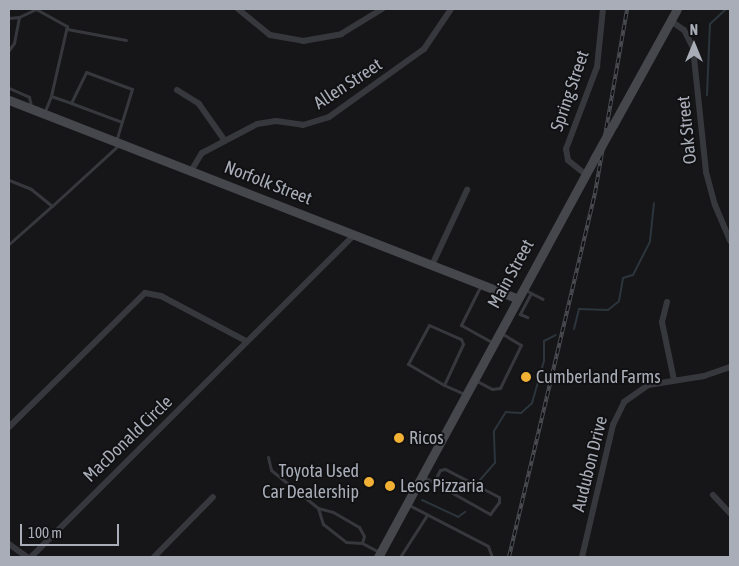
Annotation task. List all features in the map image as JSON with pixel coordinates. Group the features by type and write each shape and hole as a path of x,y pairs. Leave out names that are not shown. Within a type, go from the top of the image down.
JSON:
{"main road":[{"name":"Main Street","path":"379,555 522,287 677,9"},
{"name":"Norfolk Street","path":"9,100 433,263 516,298"}],"street":[{"path":"238,9 270,35 303,41 340,34 382,9"},
{"name":"Allen Street","path":"191,171 202,153 268,122 302,125 329,117 424,49 451,9"},
{"name":"Spring Street","path":"585,174 568,160 566,149 596,67 604,9"},
{"name":"Oak Street","path":"671,21 687,34 693,48 706,172 715,205 730,241"},
{"path":"177,90 199,104 225,141"},
{"path":"433,263 467,190"},
{"name":"MacDonald Circle","path":"31,557 355,234"},
{"path":"9,427 145,293 162,296 246,341"},
{"path":"667,302 662,322 674,380"},
{"name":"Audubon Drive","path":"582,557 619,410 628,398 640,389 730,367"},
{"path":"713,495 730,513"},
{"path":"154,557 213,497"},
{"path":"9,544 26,557"}],"lane":[{"path":"9,18 19,17 36,9 67,29 126,40"},
{"path":"9,50 19,17"},
{"path":"44,114 51,96 67,29"},
{"path":"9,244 52,206 118,142 132,88 86,72 71,103"},
{"path":"9,88 29,97 31,109"},
{"path":"51,96 122,122"},
{"path":"9,180 30,189 52,206"},
{"path":"483,283 461,325 492,342"},
{"path":"522,287 543,299"},
{"path":"527,318 520,314 531,293"},
{"path":"444,385 463,344 461,339 429,325 408,364 444,385 464,394"},
{"path":"473,379 492,389 500,388 520,345 498,331"},
{"path":"268,457 271,470 318,508 333,512 359,527 364,536 362,543"},
{"path":"421,476 490,514 499,502 499,497 445,469 440,470 434,482"},
{"path":"406,503 488,546 492,557"},
{"path":"318,508 323,524 346,542 362,543 379,555"},
{"path":"400,557 407,551 427,514"}],"waterway":[{"path":"707,95 710,24 726,9"},
{"path":"574,329 579,309 608,310 619,301 623,278 633,275 650,241 654,203"},
{"path":"480,480 495,463 494,431 506,412 521,413 532,403 544,361 544,341 556,335"},
{"path":"422,500 458,517 465,512"}],"railway":[{"path":"509,557 595,193 627,9"}],"place":[{"name":"Cumberland Farms","path":"526,377"},
{"name":"Ricos","path":"399,438"},
{"name":"Toyota Used Car Dealership","path":"369,482"},
{"name":"Leos Pizzaria","path":"390,486"}]}
